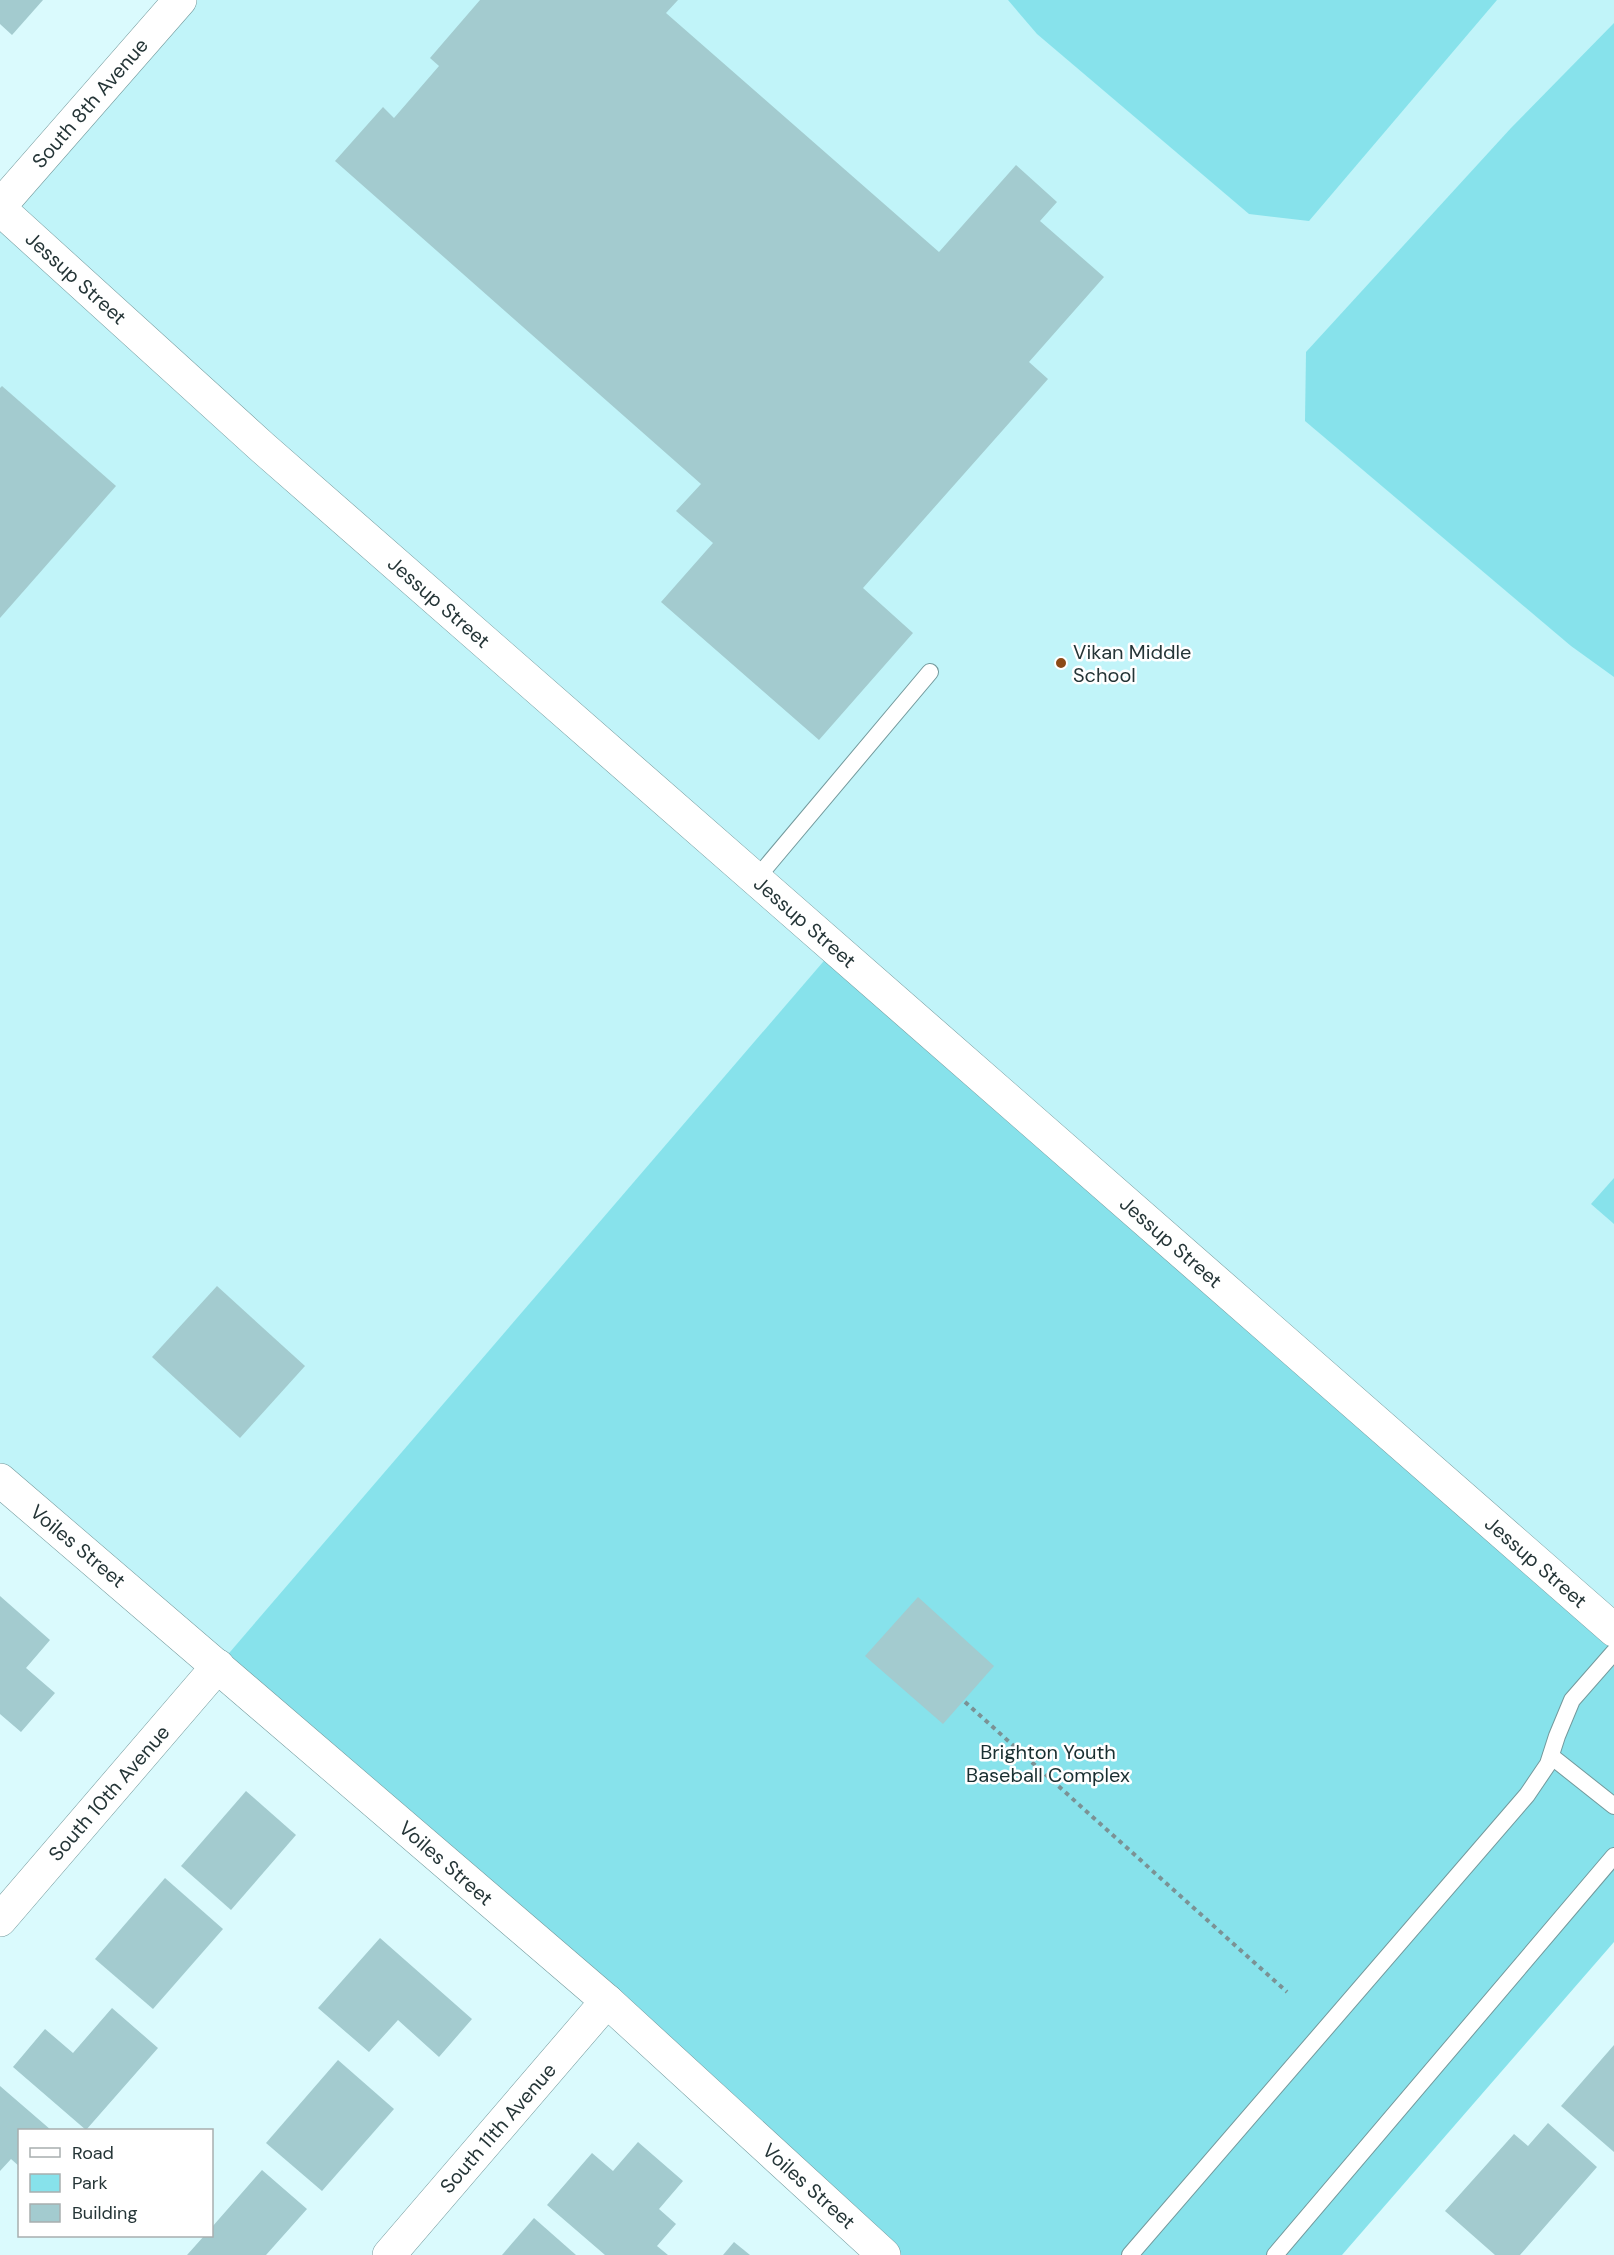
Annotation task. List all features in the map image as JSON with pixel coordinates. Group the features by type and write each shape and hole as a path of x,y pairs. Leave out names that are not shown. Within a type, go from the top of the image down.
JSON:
{"street":[{"name":"South 8th Avenue","path":"0,208 180,0"},
{"name":"Jessup Street","path":"0,208 262,447 1614,1630"},
{"name":"Voiles Street","path":"0,1480 607,2001 884,2255"},
{"name":"South 10th Avenue","path":"0,1920 218,1666"},
{"name":"South 11th Avenue","path":"389,2255 607,2001"}],"lane":[{"path":"756,879 930,672"},
{"path":"1130,2255 1527,1795 1548,1764 1572,1700 1614,1652"},
{"path":"1551,1756 1614,1806"},
{"path":"1275,2255 1614,1856"}],"path":[{"path":"965,1702 1287,1992"}],"shaded area":[{"path":"179,0 1614,0 1614,1630 218,1666 0,1480 0,206"}],"green space":[{"path":"1008,0 1497,0 1309,221 1249,214 1037,34"},
{"path":"1614,23 1614,677 1571,646 1305,421 1306,352 1511,128"},
{"name":"Brighton Youth Baseball Complex","path":"835,948 1614,1630 1614,1942 1342,2255 884,2255 218,1666"},
{"path":"1614,1178 1614,1224 1591,1204"}],"building":[{"path":"0,0 43,0 12,35 0,24"},
{"path":"480,0 678,0 666,13 939,252 1016,165 1057,202 1040,221 1104,277 1029,362 1048,379 863,588 913,633 819,740 661,602 713,543 676,511 701,484 335,161 383,107 394,118 439,66 430,58"},
{"path":"2,386 116,486 0,618 0,388"},
{"path":"217,1286 305,1366 240,1438 152,1357"},
{"path":"0,1596 50,1640 26,1668 55,1693 21,1732 0,1714"},
{"path":"918,1597 994,1666 943,1724 865,1656"},
{"path":"246,1791 296,1835 231,1910 181,1866"},
{"path":"165,1878 223,1929 153,2009 95,1959"},
{"path":"380,1938 472,2019 439,2057 398,2020 369,2052 318,2008"},
{"path":"112,2008 158,2048 87,2129 13,2067 45,2029 73,2053"},
{"path":"1614,2045 1614,2152 1561,2106"},
{"path":"338,2060 394,2109 322,2191 266,2143"},
{"path":"0,2086 50,2129 18,2129 18,2165 11,2159 0,2171"},
{"path":"1548,2123 1597,2167 1520,2255 1495,2255 1445,2211 1514,2134 1528,2146"},
{"path":"638,2142 683,2181 659,2209 676,2224 657,2246 668,2255 605,2255 547,2205 592,2153 613,2171"},
{"path":"262,2170 307,2209 266,2255 187,2255 203,2237 213,2237 213,2226"},
{"path":"534,2218 576,2255 502,2255"},
{"path":"734,2242 750,2255 723,2255"}],"place":[{"name":"Vikan Middle School","path":"1061,663"}]}
